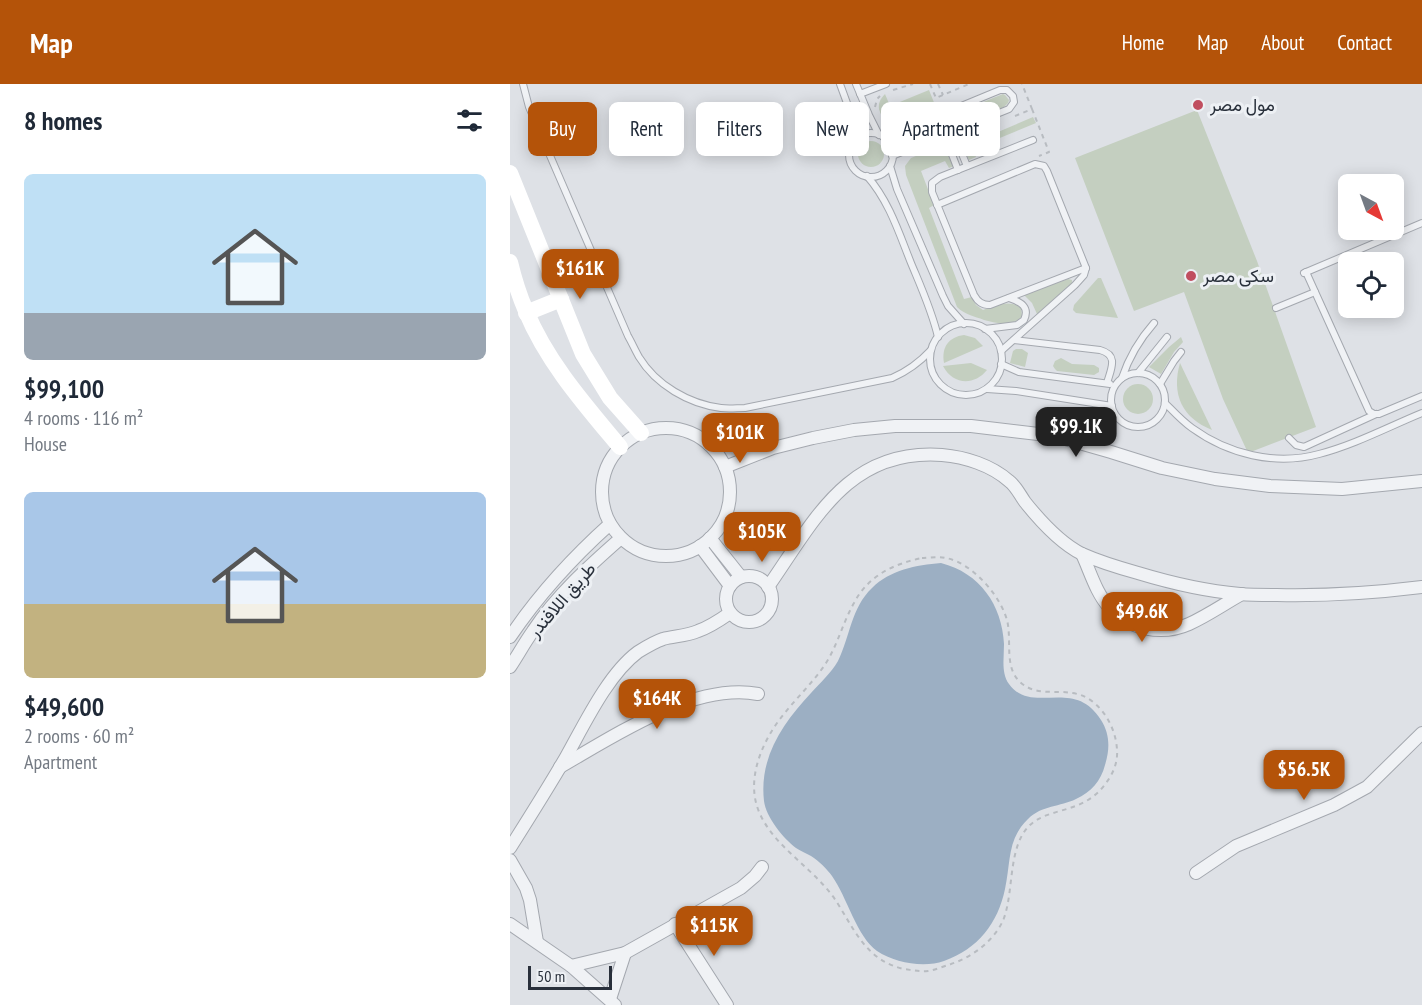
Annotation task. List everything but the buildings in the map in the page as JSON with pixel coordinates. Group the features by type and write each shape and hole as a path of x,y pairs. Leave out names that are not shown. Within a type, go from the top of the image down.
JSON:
{"street":[{"path":"510,173 583,354 610,398 641,433"},
{"path":"510,262 526,313 557,369 620,447"},
{"path":"526,313 561,299"},
{"path":"725,466 773,448 854,430 895,426 972,426 1055,436 1162,468 1215,479 1270,486 1342,489 1422,481"},
{"path":"665,428 690,432 711,446 725,466 730,488 728,510 723,520 705,542 680,555 659,556 638,550 621,538 610,524 603,505 602,484 608,464 620,447 641,433 665,428"},
{"path":"768,587 819,512 849,481 888,461 930,454 972,461 992,470 1010,482 1041,522 1082,554 1160,580 1200,589 1242,594 1310,596 1422,587"},
{"name":"طريق اللافندر","path":"510,637 566,565 610,524"},
{"name":"طريق اللافندر","path":"510,667 553,604 574,581 621,538"},
{"path":"705,542 741,577"},
{"path":"705,542 730,586"},
{"path":"1082,554 1108,606 1121,618 1137,627 1154,631 1172,630 1189,624 1242,594"},
{"path":"741,577 756,577 768,587 772,599 771,605 759,620 746,622 735,618 727,608 726,597 730,586 741,577"},
{"path":"510,848 603,693 624,664 649,645 698,631 730,613"},
{"path":"559,768 629,727 660,712 693,700 726,692 743,691 758,694"},
{"path":"1196,873 1236,846 1334,805 1367,787 1422,733"},
{"path":"510,860 530,900 537,942"},
{"path":"572,966 625,952 741,888 762,867"},
{"path":"510,924 572,966 612,1002 625,952"},
{"path":"675,924 727,1005"}],"lane":[{"path":"524,84 529,107 639,359 654,376 674,392 721,408 745,408 892,378 914,367 931,350 938,336 945,330 964,324 975,325 992,335 1001,351 1001,364 998,374 986,389 976,394 955,394 945,389 932,372 931,350"},
{"path":"840,84 847,102"},
{"path":"856,84 881,136"},
{"path":"860,94 886,88"},
{"path":"971,102 1000,90 1007,90 1013,96 1014,102 1009,109 1000,113"},
{"path":"869,134 881,136"},
{"path":"1033,140 967,166 932,183 931,189 974,295 982,304 990,305 1086,268"},
{"path":"850,156 850,161 856,171 867,176 878,176 890,166"},
{"path":"892,156 890,166 897,189 943,296 948,306 964,324"},
{"path":"953,156 958,170"},
{"path":"963,156 967,166"},
{"path":"937,205 1035,164 1041,164 1047,171 1086,268 1084,275 1075,285 1001,351"},
{"path":"867,176 888,207 928,304 938,336"},
{"path":"1376,414 1371,413 1367,408 1305,272 1422,223"},
{"path":"1276,308 1315,292"},
{"path":"985,329 1017,326 1024,321 1025,308 1019,302 1009,298"},
{"path":"1122,378 1138,374 1146,375 1154,378 1160,384 1165,403 1158,418 1143,426 1127,425 1115,414 1111,398 1134,349 1154,323"},
{"path":"1138,374 1167,337"},
{"path":"1014,340 1107,352 1112,358 1107,383"},
{"path":"1160,384 1181,352"},
{"path":"1001,364 1026,374 1116,385"},
{"path":"986,389 1016,391 1112,406"},
{"path":"1289,438 1296,445 1304,447 1422,396"},
{"path":"1165,403 1189,427 1208,439 1228,449 1272,458 1317,455 1422,413"}],"path":[{"path":"886,88 913,84"},
{"path":"943,95 937,84 930,85 936,98 969,84"},
{"path":"875,111 875,105 881,94"},
{"path":"1032,110 1050,152 1039,156"},
{"path":"922,558 946,558 964,566 978,576 999,600 1008,621 1011,668 1019,681 1035,691 1076,693 1097,705 1107,717 1113,730 1118,753 1110,778 1089,800 1039,819 1024,832 1018,844 1003,921 993,936 978,950 958,962 928,971 916,971 895,967 874,956 850,925 838,903 815,876 770,832 759,813 755,801 754,783 758,759 767,738 780,718 831,655 854,602 870,582 885,570 902,562 922,558"}],"green space":[{"path":"929,90 934,102 900,102"},
{"path":"885,94 888,102 881,102 881,114 880,102"},
{"path":"1003,94 1009,100 1000,109 1000,102 983,102"},
{"name":"سكى مصر","path":"1197,110 1257,261 1316,427 1248,453 1223,399 1184,292 1134,311 1075,158"},
{"path":"1033,117 1036,123 1000,138 1000,131"},
{"path":"869,141 880,145 881,156 884,156 880,163 871,167 862,163 858,156 869,156"},
{"path":"950,156 954,166 949,168 945,161 921,171 934,205 929,208 964,299 972,297 976,305 983,310 1002,304 1016,305 1021,308 1022,316 1018,320 1004,324 984,320 966,314 957,307 906,175 905,166 911,158"},
{"path":"1098,278 1101,278 1118,318 1076,313 1073,310 1074,305"},
{"path":"1068,279 1072,280 1072,283 1037,314 1032,303 1024,295"},
{"path":"964,335 975,338 983,346 944,363 943,357 947,344 954,338"},
{"path":"1181,337 1183,342 1161,374 1149,367 1169,347"},
{"path":"1022,349 1028,353 1025,367 1010,363 1013,351"},
{"path":"1061,358 1072,364 1094,365 1099,368 1099,372 1094,375 1057,371 1053,366 1055,361"},
{"path":"971,363 987,370 970,381 952,377 943,366"},
{"path":"1180,363 1212,430 1193,419 1181,404 1177,385"},
{"path":"1138,384 1148,389 1153,399 1148,409 1138,414 1128,409 1123,399 1128,389"}],"water":[{"path":"941,563 967,574 978,583 993,604 1002,630 1004,670 1009,684 1018,693 1029,697 1066,698 1078,700 1090,707 1104,725 1108,736 1108,747 1103,771 1091,789 1070,802 1033,814 1021,827 1013,843 1002,901 992,924 985,933 956,956 936,963 919,964 892,959 870,945 830,873 817,860 791,844 776,827 765,807 763,785 769,755 775,742 791,716 838,661 855,614 865,596 879,582 895,573 922,565"}],"place":[{"name":"مول مصر","path":"1198,105"},
{"name":"سكى مصر","path":"1191,276"}]}
